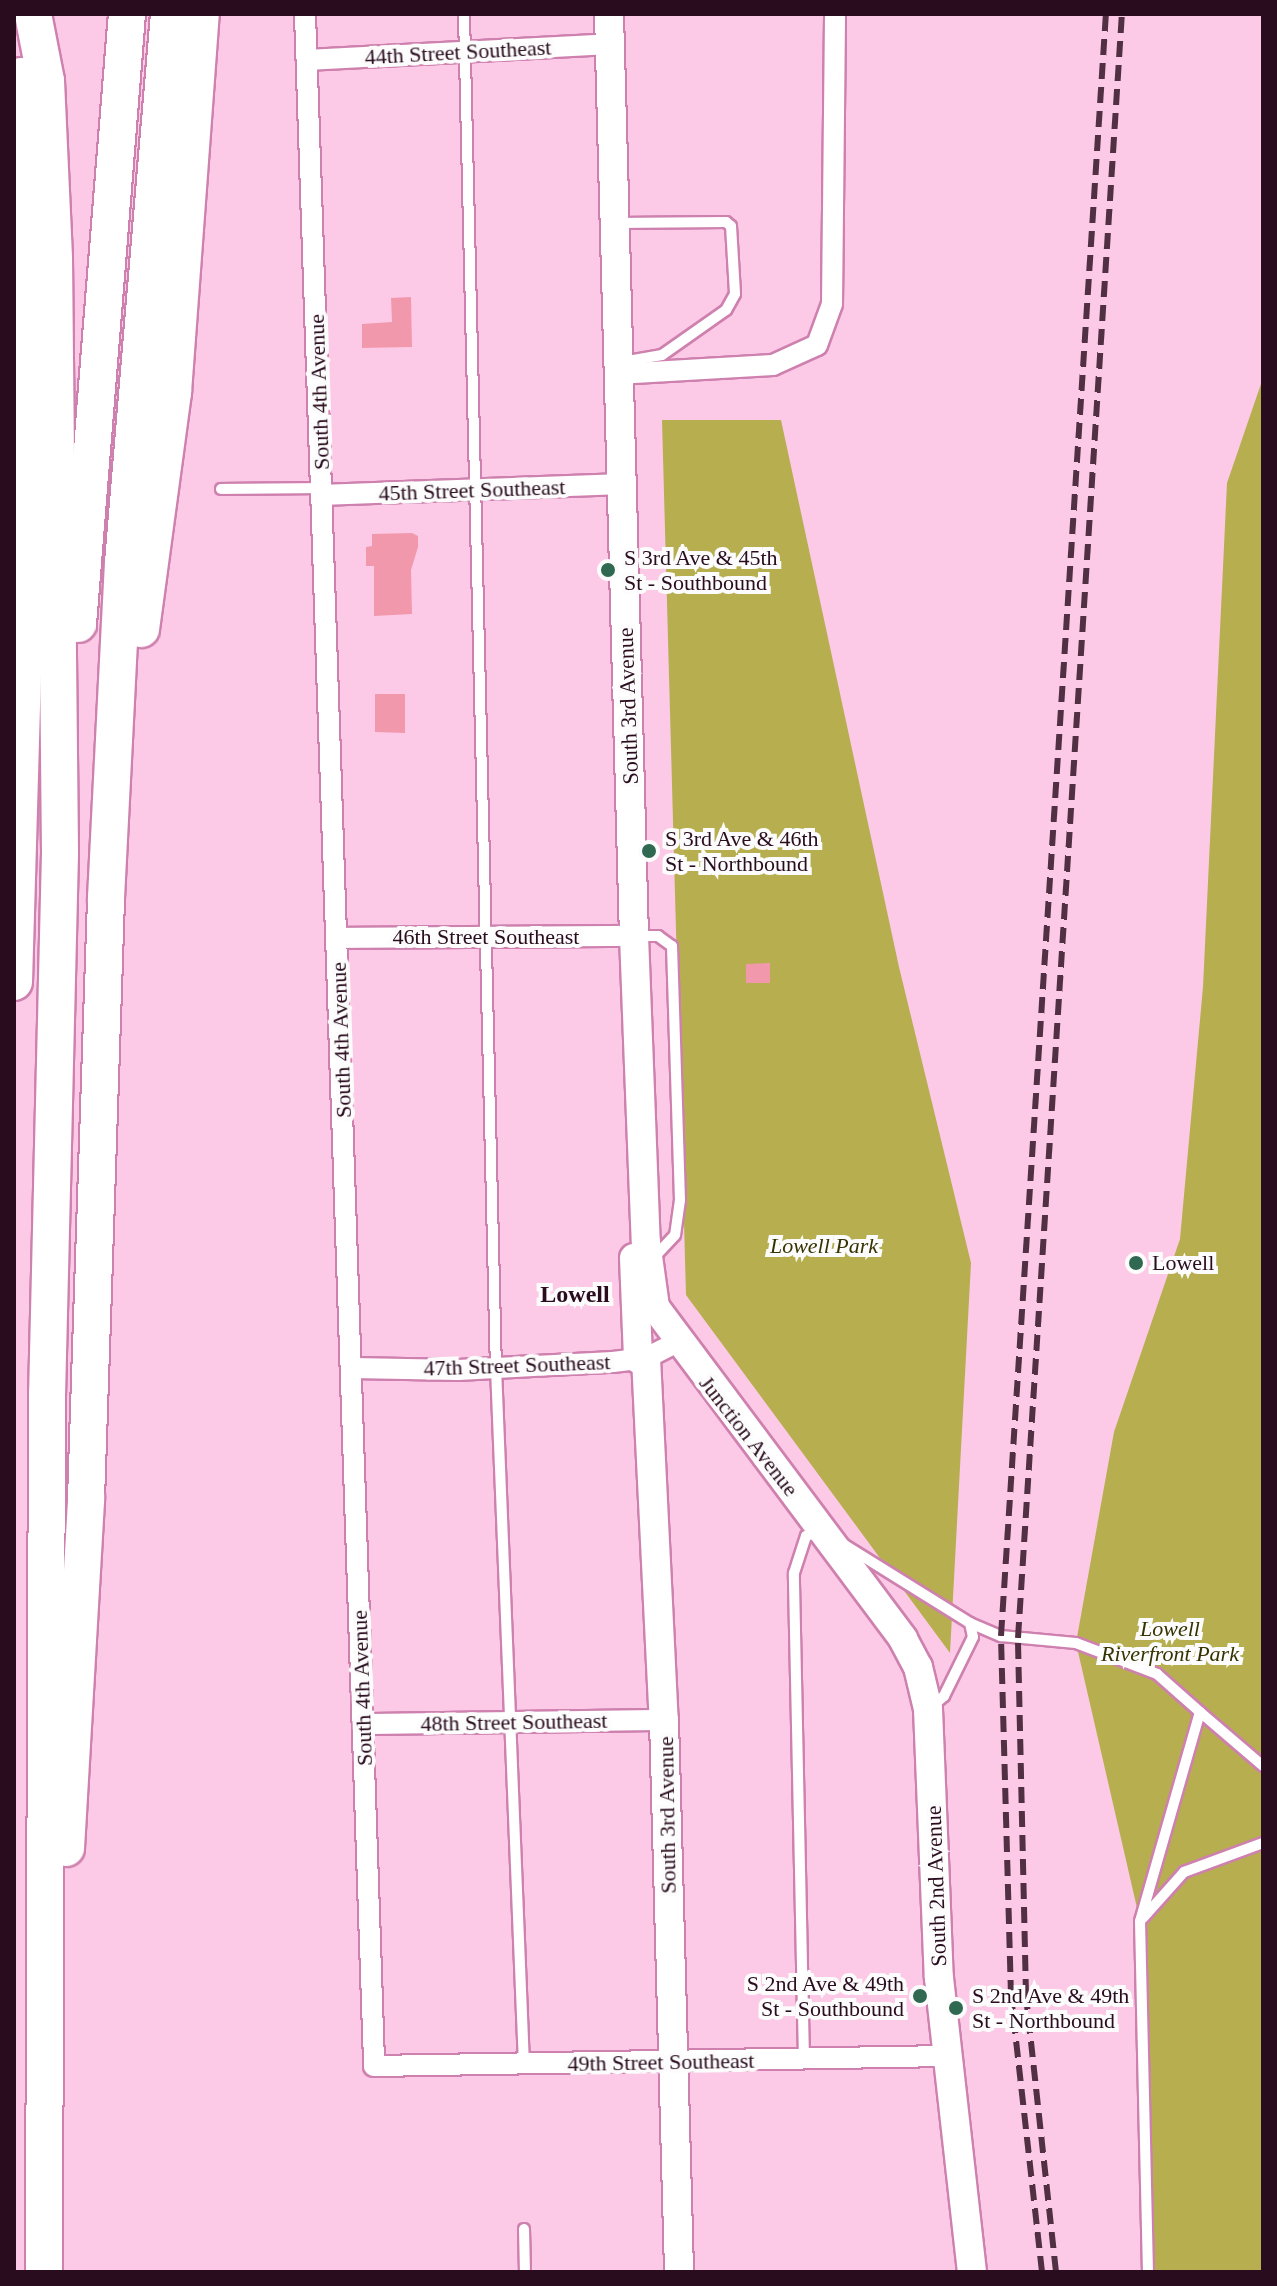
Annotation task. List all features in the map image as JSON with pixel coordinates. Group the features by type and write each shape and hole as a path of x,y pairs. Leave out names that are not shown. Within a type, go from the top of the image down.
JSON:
{"highway":[{"path":"33,14 46,81 54,259 60,853 47,1443 44,2272"},
{"path":"60,853 127,14"},
{"path":"44,2217 86,1499 106,898 123,563 169,14"},
{"path":"106,898 173,392 201,14"},
{"path":"14,39 22,80 29,463 14,982"}],"street":[{"name":"South 4th Avenue","path":"305,14 353,1368 374,2066"},
{"name":"South 3rd Avenue","path":"609,14 616,368 642,1141 649,1264 655,1307 677,1342"},
{"path":"616,368 773,365 817,345 832,304 835,14"},
{"name":"44th Street Southeast","path":"307,60 610,44"},
{"name":"45th Street Southeast","path":"322,491 471,490 621,484"},
{"name":"46th Street Southeast","path":"338,938 634,936"},
{"name":"South 3rd Avenue","path":"642,1141 634,1246 664,1720 679,2272"},
{"name":"47th Street Southeast","path":"353,1368 496,1368 642,1359 677,1342"},
{"name":"Junction Avenue","path":"677,1342 822,1531"},
{"name":"South 2nd Avenue","path":"822,1531 903,1639 918,1667 928,1709 939,1978 972,2272"},
{"name":"48th Street Southeast","path":"363,1724 664,1720"},
{"name":"49th Street Southeast","path":"374,2066 804,2061 948,2056"}],"lane":[{"path":"464,14 471,490 488,937 496,1368 524,2064"},
{"path":"614,223 726,222 731,226 735,294 726,310 662,355 616,368"},
{"path":"221,489 322,491"},
{"path":"634,936 658,936 672,946 680,1200 675,1235 649,1264"},
{"path":"804,2061 794,1573 806,1536 822,1531 970,1623 1001,1636 1076,1643 1157,1674 1263,1766"},
{"path":"928,1709 944,1696 973,1637 970,1623"},
{"path":"1148,2272 1140,1921 1200,1712"},
{"path":"1140,1921 1184,1872 1263,1843"},
{"path":"524,2229 525,2272"}],"green space":[{"name":"Lowell Riverfront Park","path":"1263,378 1263,2272 1148,2272 1140,1921 1076,1643 1114,1432 1180,1239 1203,987 1227,483"},
{"name":"Lowell Park","path":"662,420 781,420 899,967 971,1263 950,1653 686,1295"}],"building":[{"path":"411,297 412,347 362,348 362,324 392,322 391,298"},
{"path":"412,533 418,536 418,547 411,570 412,614 374,616 374,566 366,566 366,547 372,546 372,534"},
{"path":"375,694 405,694 405,733 375,732"},
{"path":"770,963 770,983 746,983 746,964"}],"railway":[{"path":"1042,2272 1011,1996 1001,1636 1106,14"},
{"path":"1056,2272 1026,1995 1018,1638 1122,14"}],"place":[{"name":"S 3rd Ave & 45th St - Southbound","path":"608,570"},
{"name":"S 3rd Ave & 46th St - Northbound","path":"649,851"},
{"name":"Lowell","path":"1136,1263"},
{"name":"S 2nd Ave & 49th St - Southbound","path":"920,1996"},
{"name":"S 2nd Ave & 49th St - Northbound","path":"956,2008"}],"district":[{"name":"Lowell","path":"575,1295"}]}
